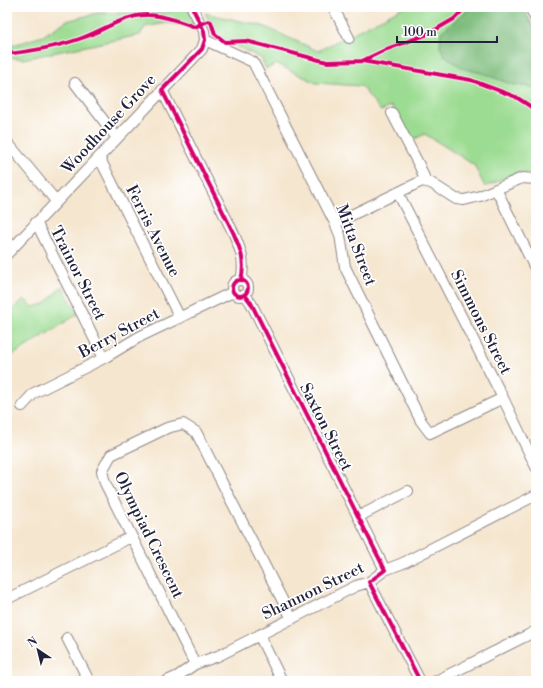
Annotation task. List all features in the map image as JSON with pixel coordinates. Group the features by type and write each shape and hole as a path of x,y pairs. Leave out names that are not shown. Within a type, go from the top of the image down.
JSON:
{"main road":[{"path":"531,7 536,17"}],"street":[{"path":"192,7 204,31 205,40"},
{"path":"333,7 349,38"},
{"name":"Woodhouse Grove","path":"7,254 56,201 100,158 117,138 202,49 205,40"},
{"name":"Mitta Street","path":"205,40 253,62 335,223 340,235 345,267 421,421 430,433 503,398"},
{"path":"75,83 117,138"},
{"path":"162,90 242,253 244,269 241,280"},
{"path":"392,113 420,167 424,177 422,181"},
{"path":"7,142 56,201"},
{"name":"Ferris Avenue","path":"100,158 180,318"},
{"path":"335,223 422,181 431,183 456,199 464,200 480,196 522,178 536,179"},
{"path":"496,189 536,270"},
{"name":"Simmons Street","path":"398,193 503,398 536,467"},
{"name":"Trainor Street","path":"36,222 104,358"},
{"path":"241,280 248,284 248,292 245,295 238,296 233,292 232,287 234,283 241,280"},
{"name":"Berry Street","path":"22,406 34,393 104,358 139,337 233,292"},
{"name":"Saxton Street","path":"245,295 251,303 385,570"},
{"name":"Olympiad Crescent","path":"195,664 105,483 102,470 111,455 168,428 184,424 196,432 292,619"},
{"path":"358,517 408,491"},
{"name":"Shannon Street","path":"167,681 178,676 195,664 218,656 356,586 370,582 385,570 403,563 536,495"},
{"path":"7,599 131,537"},
{"path":"370,582 420,681"},
{"path":"436,681 536,631"},
{"path":"259,635 282,681"},
{"path":"67,638 89,681"}],"green space":[{"path":"181,7 188,7 195,27 167,23 145,27 140,35 23,59 7,57 7,45 10,46 43,36 66,21 98,13 166,13"},
{"path":"404,7 523,7 536,32 536,175 518,172 485,187 474,165 425,134 410,141 391,106 381,111 361,86 316,83 277,64 266,69 261,58 217,37 205,13 263,26 318,51"},
{"path":"472,7 523,7 536,32 536,88 510,84 482,73 464,69 445,56 440,47 441,32"},
{"path":"62,286 78,314 13,355 7,345 7,314 24,299 33,307 45,304"}],"cycle path":[{"path":"192,7 204,31 205,40 202,49 162,90 236,238 243,261 241,280"},
{"path":"362,61 387,49 428,34 454,19 466,7"},
{"path":"7,54 64,44 90,35 123,20 140,15 159,16 195,27 208,21 211,22 215,34 225,42 246,41 327,62 362,61 471,80 516,97 536,110"},
{"path":"240,280 246,282 248,288 246,294 240,296 234,294 232,288 234,282 240,280"},
{"path":"245,295 251,303 385,570 369,582 420,681"}]}
